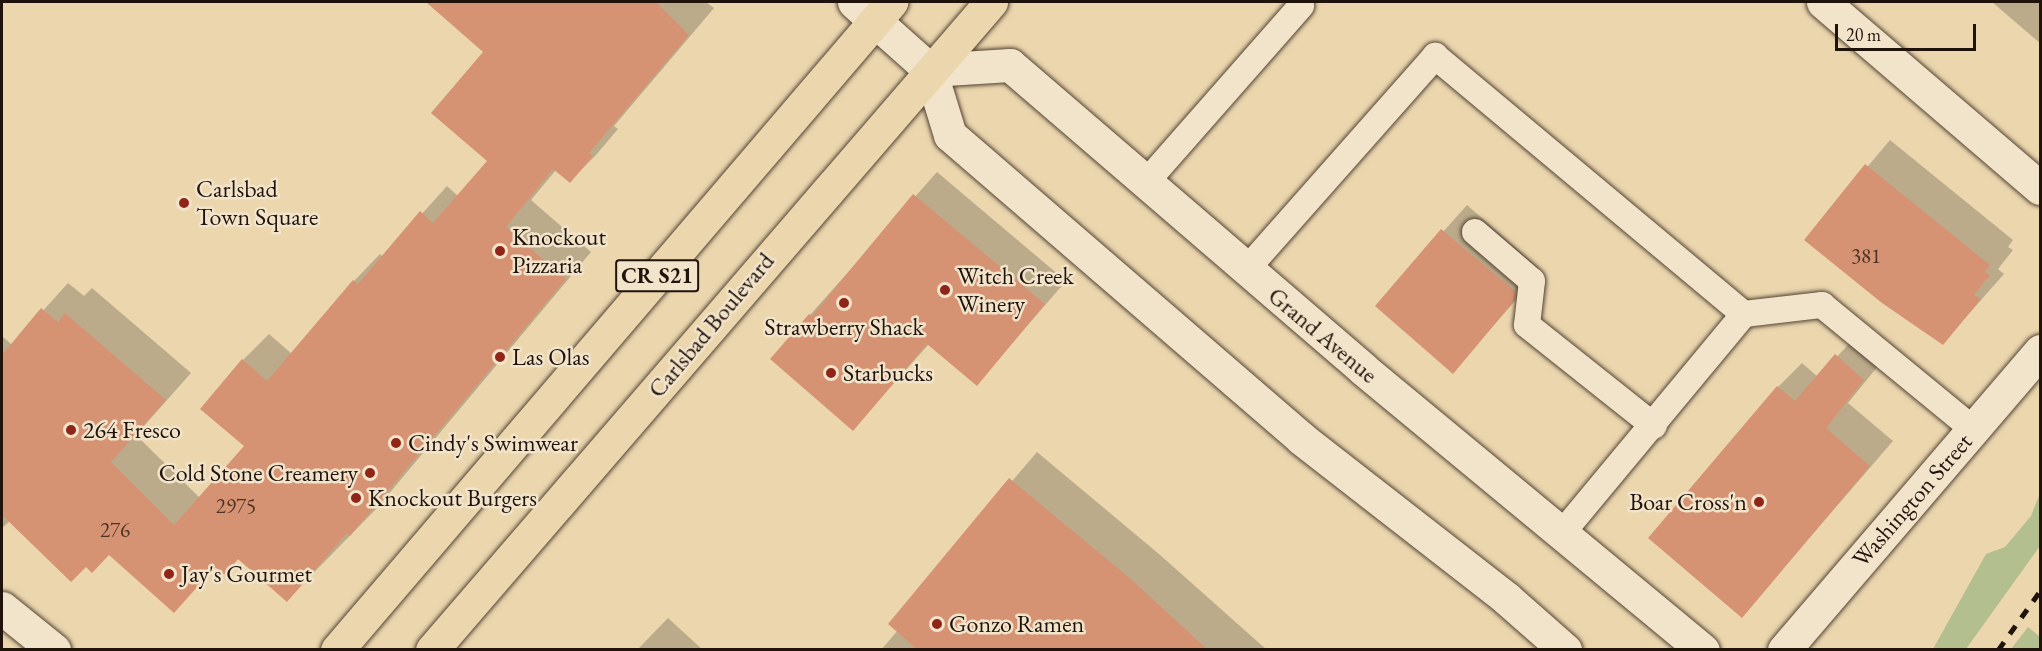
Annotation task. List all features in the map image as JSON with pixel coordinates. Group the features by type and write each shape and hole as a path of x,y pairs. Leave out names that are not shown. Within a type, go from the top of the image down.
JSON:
{"main road":[{"name":"Carlsbad Boulevard","path":"432,650 991,2"},
{"path":"1822,2 2040,188"},
{"path":"873,8 930,70 950,135 1302,439 1506,598 1564,650"},
{"name":"CR S21","path":"337,650 873,8"},
{"name":"Grand Avenue","path":"930,70 1010,65 1148,180 1246,270 1703,650"},
{"name":"Washington Street","path":"1784,650 2040,351"},
{"path":"2,608 54,650"}],"lane":[{"path":"1148,180 1301,6"},
{"path":"1246,270 1435,56 1744,314"},
{"path":"1475,232 1532,281 1527,325 1654,426"},
{"path":"1562,533 1654,426 1744,314 1822,305 1973,429"}],"green space":[{"path":"2040,493 2040,546 1966,649 1933,649 1986,554 2005,547 2031,516"},
{"path":"2028,627 2040,637 2040,649 2011,649"}],"building":[{"path":"426,2 656,2 689,35 589,153 593,156 570,183 553,169 506,227 566,279 350,536 347,533 287,602 238,559 225,575 215,567 174,613 109,555 92,573 86,567 71,582 2,515 2,355 41,308 58,322 65,313 166,400 111,462 174,525 244,446 200,409 242,359 267,381 353,280 358,284 420,211 433,223 487,161 431,113 483,52"},
{"path":"1865,164 1990,265 1985,272 1990,275 1974,295 1981,299 1943,345 1882,303 1804,240"},
{"path":"913,194 1045,304 977,386 927,344 853,431 770,359 809,314 812,316"},
{"path":"1441,229 1516,292 1515,300 1453,374 1375,306"},
{"name":"Boar Cross'n","path":"1835,354 1864,380 1826,428 1870,466 1742,618 1648,538 1777,386 1795,401"},
{"path":"1009,478 1132,580 1208,650 918,650 888,624"}],"railway":[{"path":"1998,650 2040,591"}],"place":[{"name":"Carlsbad Town Square","path":"184,203"},
{"name":"Knockout Pizzaria","path":"500,251"},
{"name":"Witch Creek Winery","path":"945,290"},
{"name":"Strawberry Shack","path":"844,303"},
{"name":"Las Olas","path":"500,357"},
{"name":"Starbucks","path":"831,373"},
{"name":"264 Fresco","path":"71,430"},
{"name":"Cindy's Swimwear","path":"396,443"},
{"name":"Cold Stone Creamery","path":"370,473"},
{"name":"Knockout Burgers","path":"356,498"},
{"name":"Boar Cross'n","path":"1759,502"},
{"name":"Jay's Gourmet","path":"169,574"},
{"name":"Gonzo Ramen","path":"937,624"}]}
